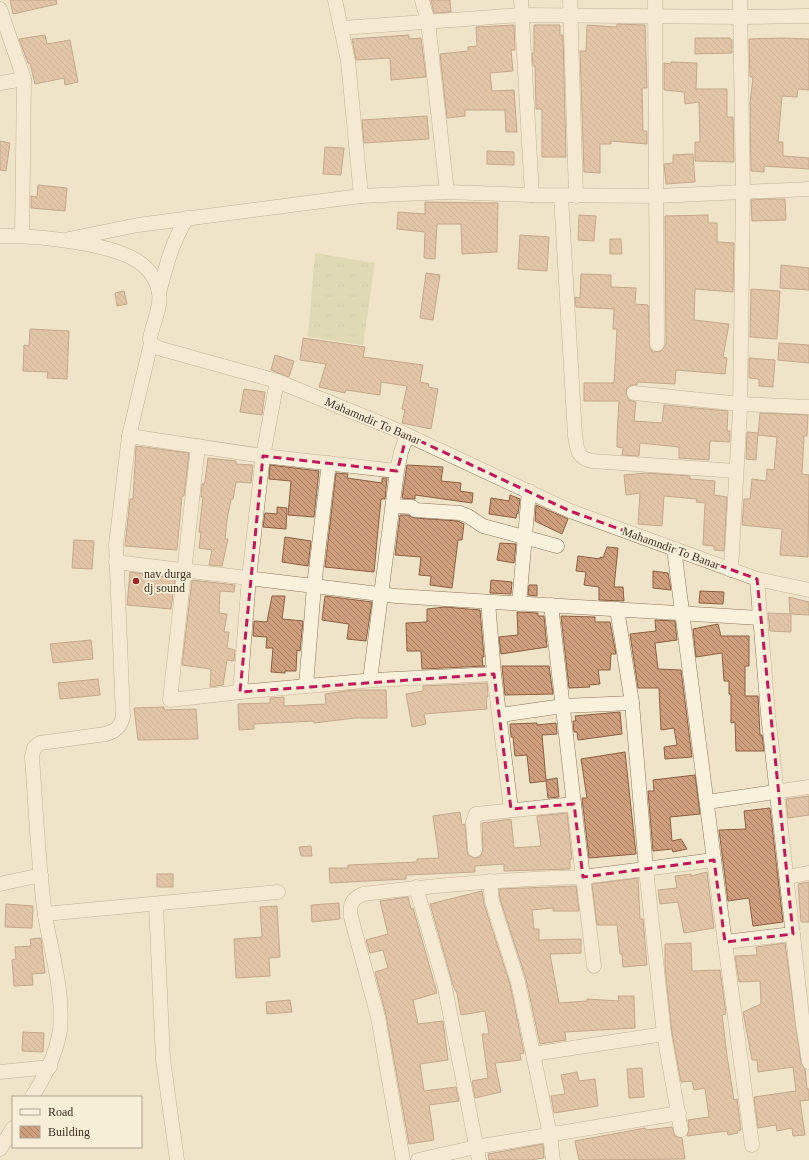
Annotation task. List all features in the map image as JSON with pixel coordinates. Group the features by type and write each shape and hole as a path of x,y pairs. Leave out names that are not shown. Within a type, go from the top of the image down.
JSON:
{"street":[{"path":"335,0 348,61 361,196"},
{"path":"422,0 428,22 447,192"},
{"path":"521,0 532,194"},
{"path":"570,0 576,196"},
{"path":"655,0 657,344"},
{"path":"731,570 740,404 743,193 740,0"},
{"path":"0,9 24,79 22,236"},
{"path":"342,28 521,15 740,17 809,16"},
{"path":"0,83 24,79"},
{"path":"59,241 138,225 361,196 447,192 561,196 656,196 809,189"},
{"path":"561,196 575,435 578,454 584,460 592,462 736,471"},
{"path":"33,1096 50,1067 58,1037 60,1015 59,998 45,914 41,875 32,757 33,751 40,743 114,732 120,726 123,717 116,545 128,436 151,343 151,333 159,303 159,293 171,249 178,232 187,218"},
{"path":"0,236 22,236 59,241 90,246 127,255 144,265 151,273 159,293"},
{"name":"Mahamndir To Banar","path":"151,343 158,348 277,381 407,435 570,511 757,579 809,590"},
{"path":"240,692 248,578 262,456 277,381"},
{"path":"634,393 740,404 809,407"},
{"path":"370,680 397,470 400,452 407,435"},
{"path":"128,436 262,456 397,470"},
{"path":"198,446 170,700 370,680 494,674"},
{"path":"306,686 314,586 330,463"},
{"path":"519,604 528,491"},
{"path":"393,506 412,507 415,510 460,513 468,516 483,526 557,546"},
{"path":"674,549 684,614 714,860 752,1145"},
{"path":"116,562 380,595 760,618"},
{"path":"757,579 768,714 778,791 793,934 806,1025 809,1062"},
{"path":"488,602 494,674 511,809"},
{"path":"551,605 594,966"},
{"path":"617,610 632,703 646,869 664,1034 681,1130"},
{"path":"500,715 563,706 632,703"},
{"path":"707,802 809,787"},
{"path":"474,850 473,822 476,814 511,809 574,804"},
{"path":"403,1160 378,1016 350,911 350,903 355,897 363,894 416,887 490,881 583,877 714,860"},
{"path":"787,877 809,873"},
{"path":"0,884 41,875"},
{"path":"490,881 492,901 518,982 550,1135 553,1160"},
{"path":"416,887 444,984 478,1153"},
{"path":"45,914 156,905 278,892"},
{"path":"156,905 163,1059 177,1160"},
{"path":"725,942 793,934"},
{"path":"533,1054 664,1034"},
{"path":"0,1072 50,1067"},
{"path":"418,1160 478,1153 550,1135 679,1112"},
{"path":"0,1149 12,1130"}],"highlighted area":[{"path":"407,435 570,511 757,579 793,934 725,942 714,860 583,877 574,804 511,809 494,674 240,692 263,456 397,471"}],"green space":[{"path":"315,253 375,263 363,345 308,337"}],"building":[{"path":"10,0 56,0 57,4 13,14"},
{"path":"431,0 450,0 451,12 434,13"},
{"path":"617,24 645,25 647,88 642,88 643,131 647,131 647,144 611,141 611,144 600,144 600,173 584,172 580,51 586,51 587,25 617,27"},
{"path":"514,25 515,50 511,50 513,71 490,73 492,91 514,90 517,132 506,132 505,110 465,110 465,116 447,118 440,54 468,51 468,47 477,46 476,27"},
{"path":"534,25 560,25 560,35 563,35 566,157 542,157 542,109 536,109 535,66 533,66 532,53 534,53"},
{"path":"45,35 47,44 70,40 78,82 65,85 64,78 35,84 30,63 28,63 19,39"},
{"path":"409,35 409,39 421,38 426,77 391,80 390,58 356,60 352,39"},
{"path":"695,38 730,38 732,40 732,53 695,54"},
{"path":"749,39 809,39 809,90 798,89 797,97 782,96 778,142 783,142 783,156 809,158 809,169 764,166 764,172 751,171 750,104 753,77 750,77"},
{"path":"671,62 697,63 696,89 727,89 727,117 733,117 734,162 695,161 695,142 700,142 699,102 685,104 684,92 664,90 664,63 671,64"},
{"path":"427,116 429,139 364,143 362,120"},
{"path":"0,141 10,143 6,171 0,170"},
{"path":"325,147 344,148 341,175 323,174"},
{"path":"487,151 514,152 514,165 487,164"},
{"path":"693,154 695,182 666,184 664,164 673,163 673,155"},
{"path":"38,185 67,188 65,211 31,208 31,196 37,197"},
{"path":"785,199 786,220 752,221 751,200"},
{"path":"425,202 498,203 497,252 462,254 461,224 437,224 435,259 424,258 425,232 397,229 398,212 425,214"},
{"path":"579,215 596,216 594,241 578,240"},
{"path":"708,215 708,223 717,223 717,242 734,243 733,292 695,289 694,320 729,324 723,357 727,358 725,374 676,370 675,384 637,382 637,385 631,385 627,388 626,393 629,400 636,402 634,421 662,423 664,405 728,411 727,431 730,431 730,442 710,441 709,460 679,458 679,447 640,443 639,456 622,455 623,448 617,447 619,401 584,401 584,383 614,383 617,329 613,329 614,309 576,307 575,297 580,298 581,274 611,275 611,287 636,288 635,304 648,305 650,348 653,352 661,351 666,344 665,216"},
{"path":"520,235 549,237 547,271 518,269"},
{"path":"610,239 621,239 622,254 610,254"},
{"path":"781,265 809,268 809,290 780,288"},
{"path":"426,273 440,275 433,320 420,318"},
{"path":"751,289 780,291 777,339 750,337"},
{"path":"124,291 127,304 117,306 115,293"},
{"path":"30,329 69,331 67,379 47,378 48,372 23,371 24,345 29,346"},
{"path":"303,338 365,347 363,357 423,365 420,382 429,384 428,387 438,389 431,429 402,423 405,410 402,409 407,386 381,382 380,395 346,390 345,393 319,387 326,364 300,360"},
{"path":"779,343 809,345 809,363 778,360"},
{"path":"275,355 294,361 289,377 271,370"},
{"path":"749,358 775,360 773,387 759,386 759,379 749,378"},
{"path":"244,389 265,392 262,415 240,412"},
{"path":"760,413 808,415 807,436 804,436 802,474 809,475 808,557 780,555 782,529 742,525 744,499 750,499 752,479 766,481 767,469 774,470 777,437 758,435"},
{"path":"747,432 758,433 756,460 746,459"},
{"path":"136,446 189,453 184,496 182,496 177,550 125,546 130,499 133,499"},
{"path":"208,458 236,461 236,464 253,465 251,483 236,482 227,520 225,539 228,539 222,566 209,565 212,550 199,548 201,532 199,532 203,497 201,497 202,484 204,484 205,481"},
{"path":"270,465 319,471 314,517 288,515 291,481 269,479"},
{"path":"407,465 443,467 441,481 461,483 460,491 473,493 472,503 415,495 415,499 402,498"},
{"path":"336,473 348,474 347,478 382,483 382,478 387,478 385,499 381,499 374,572 325,567"},
{"path":"646,473 690,476 690,479 715,481 714,495 727,497 724,551 714,550 714,546 703,545 705,503 696,502 697,499 664,496 662,526 638,524 640,493 626,495 624,475"},
{"path":"510,495 520,499 516,518 489,514 491,498 509,501"},
{"path":"536,505 568,519 562,534 535,521"},
{"path":"277,507 287,508 286,529 263,527 265,513 277,514"},
{"path":"400,515 408,515 414,518 458,521 464,524 462,540 458,540 452,588 430,585 431,576 419,575 421,557 395,555"},
{"path":"285,537 311,541 308,566 282,562"},
{"path":"74,540 94,541 92,569 72,568"},
{"path":"500,543 516,544 514,563 497,560"},
{"path":"607,547 618,548 614,587 623,587 624,601 599,600 599,587 584,585 586,572 576,571 578,556 600,559 600,557 603,558"},
{"path":"653,571 668,573 671,590 653,588"},
{"path":"130,572 175,578 171,609 127,605"},
{"path":"192,580 235,585 234,592 220,591 219,613 227,614 224,632 229,632 227,648 235,650 234,661 227,660 223,685 210,687 211,669 182,665"},
{"path":"491,580 512,582 511,594 490,593"},
{"path":"529,585 537,585 537,596 528,595"},
{"path":"700,591 724,592 723,604 699,603"},
{"path":"272,596 285,596 282,619 303,621 300,651 297,650 296,671 285,671 285,673 271,672 273,648 266,648 267,637 253,636 254,621 267,622"},
{"path":"325,596 372,602 366,641 347,639 349,624 322,620"},
{"path":"789,597 809,602 809,615 791,614 791,632 770,631 768,613 790,614"},
{"path":"445,607 480,610 484,657 482,657 483,666 485,666 422,669 421,651 407,651 406,623 427,622 427,609"},
{"path":"517,612 538,613 538,616 544,616 547,647 501,654 499,637 518,635"},
{"path":"561,616 595,617 595,622 610,622 616,654 611,654 610,670 598,670 600,684 589,685 590,687 569,688"},
{"path":"655,620 675,621 677,640 655,643 658,669 681,670 692,757 665,759 664,747 677,745 674,728 661,730 659,688 638,688 630,634 656,631"},
{"path":"718,624 721,636 749,636 749,666 745,666 745,696 758,696 760,735 762,735 764,751 736,751 735,722 731,723 731,694 729,694 729,681 724,681 722,653 696,657 693,629"},
{"path":"91,640 93,659 53,663 50,644"},
{"path":"502,666 549,666 553,694 505,695"},
{"path":"98,679 100,695 60,699 58,683"},
{"path":"487,683 487,709 424,714 426,724 412,727 406,694 423,691 423,686"},
{"path":"353,690 386,690 387,718 355,718 314,723 314,721 254,724 254,729 239,730 238,704 270,703 270,698 284,697 284,706 326,704 325,694"},
{"path":"164,707 164,710 196,709 198,739 138,740 134,708"},
{"path":"620,712 622,734 578,740 577,732 574,732 573,721 576,721 575,716"},
{"path":"537,723 537,725 556,723 557,734 542,735 546,780 557,778 559,797 548,798 546,781 530,783 527,755 515,756 510,724"},
{"path":"625,752 636,854 589,858 582,798 587,798 581,759"},
{"path":"695,775 700,814 670,817 672,841 681,839 687,849 673,852 672,849 653,851 648,791 654,791 653,780"},
{"path":"809,796 809,815 788,818 786,799"},
{"path":"770,808 783,922 753,926 749,898 728,901 719,830 746,829 744,811"},
{"path":"460,812 462,825 465,824 468,855 475,858 480,857 483,850 482,823 511,819 514,848 541,846 537,816 567,813 572,859 570,859 570,869 504,871 504,864 475,866 475,872 406,875 406,879 330,883 329,868 348,868 348,865 417,862 417,859 439,858 433,816"},
{"path":"311,846 312,856 301,856 299,847"},
{"path":"707,872 714,928 684,933 678,902 660,904 658,890 677,888 675,876 691,874 691,876"},
{"path":"157,874 173,874 173,887 157,887"},
{"path":"638,878 640,919 643,919 647,965 623,967 617,925 597,925 592,884"},
{"path":"809,882 809,922 801,922 798,884"},
{"path":"576,886 579,911 553,911 553,908 532,910 534,929 539,929 539,940 581,939 581,953 550,954 559,1003 587,1001 587,999 619,1001 618,996 634,996 635,1028 565,1032 566,1040 540,1044 526,979 500,899 499,889"},
{"path":"482,891 484,904 510,984 524,1053 520,1054 521,1060 495,1063 501,1092 475,1098 472,1081 488,1078 482,1034 489,1034 485,1011 461,1015 457,993 454,988 430,904"},
{"path":"408,897 411,909 413,908 437,993 413,1000 418,1024 443,1021 448,1060 420,1064 424,1091 456,1087 459,1101 429,1105 434,1140 409,1144 386,1015 375,972 388,968 383,950 370,953 366,940 388,934 380,901"},
{"path":"339,903 340,919 312,922 311,905"},
{"path":"6,904 33,906 32,928 5,927"},
{"path":"277,906 280,957 269,958 270,976 236,978 234,939 262,937 260,907"},
{"path":"41,938 45,973 32,974 33,985 14,986 12,960 16,959 15,947 31,946 30,939"},
{"path":"691,943 692,971 720,970 726,1014 722,1015 727,1056 734,1100 737,1099 741,1130 737,1131 738,1133 728,1135 727,1131 687,1136 689,1129 688,1120 709,1117 705,1088 694,1090 692,1081 681,1082 672,1033 665,966 665,944"},
{"path":"785,943 801,1063 805,1069 807,1089 809,1089 809,1100 800,1101 805,1135 793,1136 792,1128 777,1131 776,1125 758,1128 754,1097 796,1091 793,1067 758,1072 757,1060 752,1060 743,1012 761,1004 760,981 739,982 735,956 757,955 756,947"},
{"path":"290,1000 292,1012 267,1014 266,1002"},
{"path":"23,1032 44,1033 43,1052 22,1051"},
{"path":"642,1068 644,1097 629,1098 627,1069"},
{"path":"577,1072 579,1081 595,1079 598,1106 554,1113 551,1096 565,1094 561,1075"},
{"path":"672,1127 675,1136 682,1138 685,1159 579,1160 575,1141 645,1128 646,1130"},
{"path":"543,1144 544,1158 530,1160 489,1160 488,1154"}],"place":[{"name":"nav durga dj sound","path":"136,581"}]}
